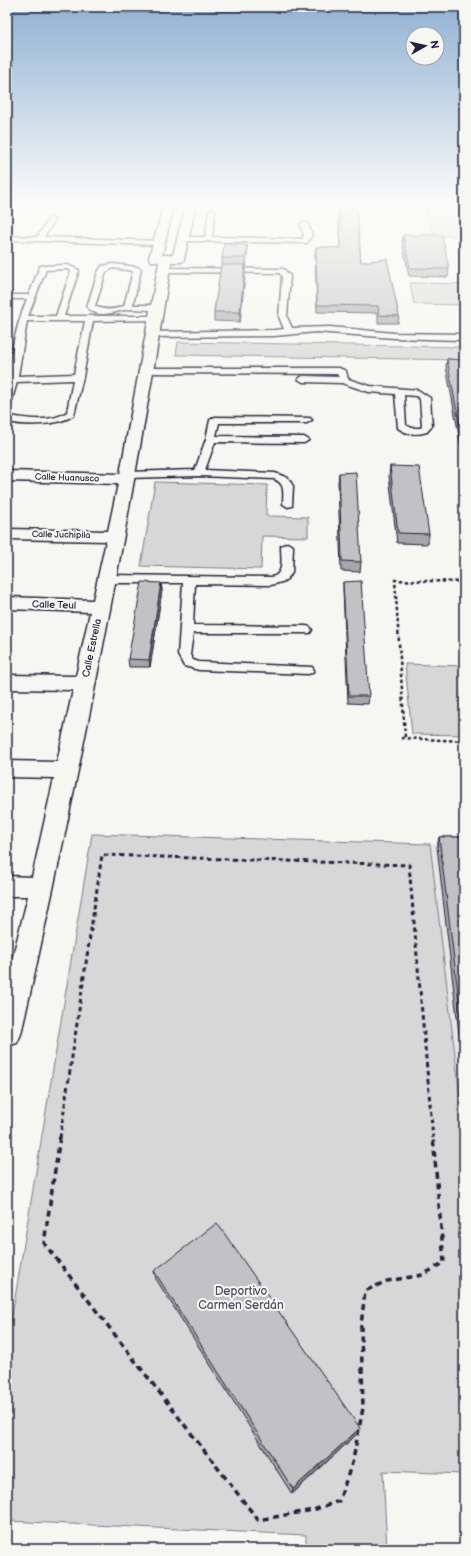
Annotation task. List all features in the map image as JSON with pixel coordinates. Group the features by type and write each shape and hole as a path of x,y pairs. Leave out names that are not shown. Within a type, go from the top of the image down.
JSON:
{"street":[{"name":"Calle Estrella","path":"8,1022 42,887 108,579 147,371 161,277"},
{"name":"Calle Huanusco","path":"7,476 127,477"},
{"name":"Calle Juchipila","path":"7,534 116,536"},
{"name":"Calle Teul","path":"7,603 101,606"},
{"path":"7,682 85,683"},
{"path":"7,769 66,770"},
{"path":"7,886 42,887"}],"lane":[{"path":"7,400 13,379 23,319 39,277"},
{"path":"59,320 73,277"},
{"path":"101,277 91,307 97,311 108,312 128,307 155,320"},
{"path":"128,307 135,277"},
{"path":"286,277 283,317 289,330"},
{"path":"7,297 31,297"},
{"path":"23,319 155,320 274,333 289,330 333,329 385,335 459,337"},
{"path":"7,418 11,420 59,420 67,417 71,413 89,320"},
{"path":"147,371 331,370 343,373 343,380"},
{"path":"187,376 343,380 369,389 418,393 425,398 427,426 424,430 406,430 401,426 399,392"},
{"path":"13,379 79,377"},
{"path":"199,473 211,439 215,420 307,420"},
{"path":"211,439 304,440"},
{"path":"127,477 199,473 275,476 284,479 288,484 288,504"},
{"path":"108,579 271,581 281,579 286,573 287,546"},
{"path":"189,580 187,630 184,655 188,663 199,666 308,670"},
{"path":"187,630 306,630"}],"path":[{"path":"405,737 395,580 464,582"},
{"path":"401,738 405,737 464,742"},
{"path":"102,855 408,865 444,1262 423,1275 387,1281 365,1291 361,1326 363,1408 353,1460 339,1501 313,1510 258,1520 44,1243 102,855"}],"shaded area":[{"path":"430,844 464,845 464,1131 455,1055"}],"green space":[{"path":"410,283 464,284 464,305 414,304"},
{"path":"178,342 464,347 464,360 176,355"},
{"path":"155,482 267,485 266,516 308,517 308,537 262,536 261,569 141,566"},
{"path":"405,664 463,666 464,735 412,734"},
{"name":"Deportivo Carmen Serdán","path":"92,834 430,844 464,1131 464,1474 383,1471 387,1549 306,1549 306,1535 7,1521 7,1346"}],"building":[{"path":"219,277 244,277 240,312 214,312"},
{"path":"317,277 391,277 399,316 379,315 378,306 317,305"},
{"path":"447,359 464,360 464,448"},
{"path":"390,466 419,467 429,534 398,533"},
{"path":"356,472 361,562 342,561 339,473"},
{"path":"361,581 369,696 349,696 343,582"},
{"path":"142,582 161,583 149,660 128,659"},
{"path":"439,837 464,837 464,1041"},
{"path":"217,1223 360,1428 293,1489 154,1271"}]}
